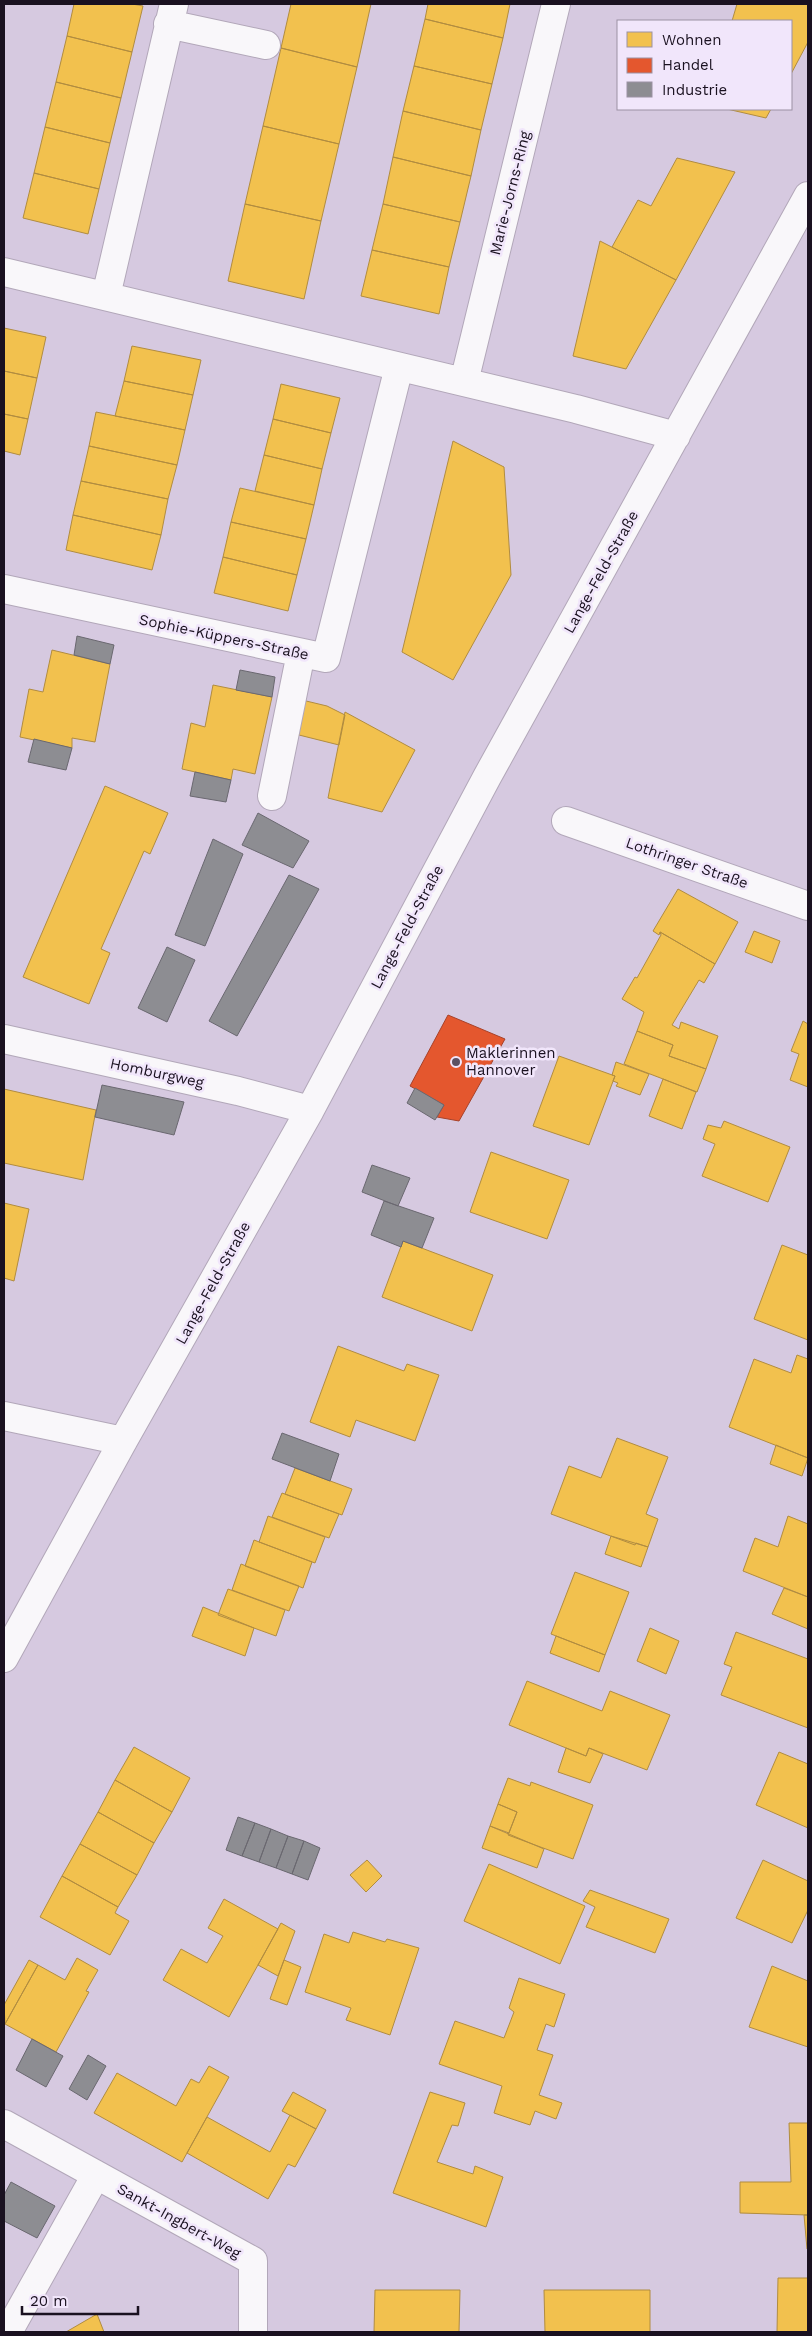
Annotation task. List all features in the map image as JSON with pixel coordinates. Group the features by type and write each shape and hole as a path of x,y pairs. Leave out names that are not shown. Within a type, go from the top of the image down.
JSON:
{"street":[{"name":"Marie-Jorns-Ring","path":"464,382 556,4"},
{"path":"106,296 171,14 266,46"},
{"name":"Lange-Feld-Straße","path":"5,1652 310,1110 487,777 808,196"},
{"path":"4,272 464,382 676,436"},
{"name":"Sophie-Küppers-Straße","path":"4,590 326,658 399,367"},
{"path":"272,796 302,654"},
{"name":"Lothringer Straße","path":"566,821 808,906"},
{"name":"Homburgweg","path":"4,1039 238,1091 310,1110"},
{"path":"4,1416 123,1441"},
{"name":"Sankt-Ingbert-Weg","path":"4,2124 253,2261 253,2332"},
{"path":"8,2332 96,2175"}],"building: Wohnen":[{"path":"74,4 132,4 143,6 132,52 67,36"},
{"path":"291,4 371,4 357,67 281,48"},
{"path":"428,4 510,4 503,38 425,19"},
{"path":"737,4 808,4 808,42 792,72 792,20 732,20"},
{"path":"425,19 503,38 492,84 414,66"},
{"path":"67,36 132,52 121,98 56,82"},
{"path":"281,48 357,67 339,144 263,126"},
{"path":"414,66 492,84 481,130 403,111"},
{"path":"56,82 121,98 110,143 45,127"},
{"path":"731,110 770,110 766,118"},
{"path":"403,111 481,130 471,176 393,157"},
{"path":"263,126 339,144 321,221 245,204"},
{"path":"45,127 110,143 99,189 34,173"},
{"path":"393,157 471,176 460,222 383,204"},
{"path":"677,158 735,172 676,280 612,247 638,200 651,206"},
{"path":"34,173 99,189 88,234 23,218"},
{"path":"245,204 321,221 304,299 228,281"},
{"path":"383,204 460,222 449,267 372,250"},
{"path":"600,241 676,280 626,369 573,356"},
{"path":"372,250 449,267 439,314 361,296"},
{"path":"4,328 46,337 37,378 4,371"},
{"path":"132,346 201,360 193,395 124,381"},
{"path":"4,371 37,378 28,419 4,414"},
{"path":"124,381 193,395 185,430 115,416"},
{"path":"281,384 340,398 331,433 273,419"},
{"path":"96,412 185,430 177,465 89,446"},
{"path":"4,414 28,419 20,455 4,451"},
{"path":"273,419 331,433 322,469 264,455"},
{"path":"453,441 504,467 511,575 453,680 402,652"},
{"path":"89,446 177,465 168,499 81,481"},
{"path":"264,455 322,469 314,505 255,491"},
{"path":"81,481 168,499 161,535 73,515"},
{"path":"240,488 314,505 306,539 231,522"},
{"path":"73,515 161,535 152,570 66,550"},
{"path":"231,522 306,539 297,575 223,557"},
{"path":"223,557 297,575 288,611 214,593"},
{"path":"52,650 110,664 95,742 72,738 72,748 20,737 29,689 43,692"},
{"path":"213,685 272,697 255,774 233,769 231,780 182,769 191,723 205,727"},
{"path":"302,700 327,706 345,715 339,745 295,734"},
{"path":"345,712 415,750 382,812 328,798"},
{"path":"105,786 168,813 150,854 144,851 101,949 110,953 89,1004 23,977"},
{"path":"678,889 738,922 715,964 660,932 659,935 653,931"},
{"path":"754,931 780,941 772,963 745,952"},
{"path":"660,932 715,964 704,983 699,980 672,1025 679,1029 681,1022 718,1036 706,1069 669,1056 673,1045 637,1031 644,1012 622,999 635,977 637,978 661,935"},
{"path":"803,1021 808,1024 808,1087 790,1080 799,1054 791,1051"},
{"path":"637,1031 673,1045 669,1056 706,1069 697,1092 624,1064"},
{"path":"559,1056 615,1076 589,1145 533,1126"},
{"path":"616,1062 649,1074 640,1095 616,1086 618,1083 613,1081 615,1076 612,1075"},
{"path":"663,1079 696,1092 682,1129 649,1116"},
{"path":"4,1089 96,1110 83,1180 4,1163"},
{"path":"724,1121 790,1147 768,1202 702,1176 715,1144 703,1139 708,1125 721,1128"},
{"path":"491,1152 569,1180 547,1239 470,1212"},
{"path":"4,1203 29,1209 14,1281 4,1278"},
{"path":"403,1241 493,1275 472,1331 382,1297"},
{"path":"782,1245 808,1255 808,1340 754,1319"},
{"path":"338,1346 404,1371 407,1364 439,1375 415,1441 356,1420 350,1437 310,1422"},
{"path":"797,1355 808,1359 808,1458 729,1427 754,1359 791,1373"},
{"path":"617,1438 668,1457 646,1514 658,1519 648,1547 636,1543 635,1545 551,1514 569,1466 601,1478"},
{"path":"776,1445 808,1458 802,1476 770,1464"},
{"path":"295,1468 352,1489 342,1515 285,1494"},
{"path":"282,1493 339,1514 329,1538 272,1517"},
{"path":"268,1516 325,1537 315,1563 259,1542"},
{"path":"788,1516 808,1524 808,1597 743,1571 755,1538 778,1547"},
{"path":"611,1536 648,1547 641,1567 605,1554"},
{"path":"254,1540 312,1562 303,1588 245,1566"},
{"path":"241,1564 299,1586 289,1611 232,1590"},
{"path":"575,1572 629,1592 605,1655 551,1634"},
{"path":"784,1588 808,1597 808,1629 772,1614"},
{"path":"228,1589 285,1610 276,1636 218,1615"},
{"path":"203,1607 254,1628 245,1656 192,1636"},
{"path":"650,1628 679,1641 666,1674 637,1661"},
{"path":"736,1632 808,1659 808,1728 721,1695 732,1667 724,1664"},
{"path":"556,1636 605,1655 599,1672 550,1653"},
{"path":"527,1681 602,1711 610,1691 670,1715 647,1770 589,1748 586,1756 509,1725"},
{"path":"134,1747 190,1778 172,1812 115,1780"},
{"path":"566,1748 586,1756 589,1748 603,1754 590,1783 558,1772"},
{"path":"779,1752 808,1764 808,1828 756,1805"},
{"path":"508,1778 530,1786 531,1782 593,1805 573,1859 508,1835 517,1812 498,1804"},
{"path":"115,1780 172,1812 154,1843 98,1812"},
{"path":"498,1804 517,1812 509,1833 490,1826"},
{"path":"98,1812 154,1843 137,1875 80,1844"},
{"path":"490,1826 544,1849 537,1868 482,1848"},
{"path":"80,1844 137,1875 118,1907 62,1876"},
{"path":"367,1860 382,1876 366,1892 350,1875"},
{"path":"763,1860 808,1881 808,1910 792,1943 736,1918"},
{"path":"489,1864 585,1906 560,1964 464,1921"},
{"path":"62,1876 118,1907 115,1913 129,1921 110,1955 40,1917"},
{"path":"590,1890 669,1919 655,1953 586,1927 595,1907 583,1901"},
{"path":"224,1899 278,1929 229,2017 163,1980 181,1949 207,1963 223,1936 208,1928"},
{"path":"281,1923 295,1931 278,1976 258,1965"},
{"path":"353,1932 385,1942 387,1939 419,1948 390,2035 346,2020 351,2008 305,1992 324,1934 349,1943"},
{"path":"77,1958 98,1970 86,1991 89,1992 56,2052 5,2024 38,1965 65,1980"},
{"path":"29,1960 38,1965 5,2024 4,2005"},
{"path":"284,1960 301,1967 287,2005 270,1999"},
{"path":"772,1966 808,1981 808,2047 749,2027"},
{"path":"519,1978 565,1994 554,2027 546,2024 537,2050 553,2055 539,2095 562,2103 556,2119 535,2111 530,2125 494,2113 502,2086 439,2064 455,2021 504,2038 514,2012 509,2008"},
{"path":"209,2066 229,2077 182,2162 94,2113 117,2073 176,2106 191,2079 199,2083"},
{"path":"293,2092 326,2110 316,2129 282,2111"},
{"path":"430,2092 465,2103 458,2126 452,2125 437,2162 473,2174 475,2166 503,2177 486,2227 393,2193"},
{"path":"290,2115 316,2129 295,2167 288,2164 268,2199 187,2153 207,2117 270,2152"},
{"path":"789,2123 808,2123 808,2215 740,2213 740,2182 791,2182"},
{"path":"804,2215 808,2215 808,2249 807,2249"},
{"path":"778,2278 808,2278 808,2332 777,2332"},
{"path":"375,2290 460,2290 459,2332 374,2332"},
{"path":"544,2290 650,2290 650,2332 545,2332"},
{"path":"97,2314 104,2332 66,2332"}],"building: Handel":[{"path":"448,1015 505,1039 459,1121 437,1117 444,1105 410,1086"}],"building: Industrie":[{"path":"77,636 114,645 110,664 74,655"},
{"path":"240,670 275,677 272,697 236,690"},
{"path":"34,739 72,748 66,770 28,762"},
{"path":"195,772 231,780 226,802 190,796"},
{"path":"258,813 309,841 293,868 242,845"},
{"path":"213,839 243,854 205,946 175,935"},
{"path":"289,875 319,889 237,1036 209,1021"},
{"path":"167,947 195,960 167,1022 138,1008"},
{"path":"102,1085 184,1102 174,1135 95,1117"},
{"path":"415,1088 444,1105 435,1120 407,1103"},
{"path":"372,1165 410,1178 398,1206 362,1192"},
{"path":"384,1201 434,1218 422,1248 403,1241 401,1247 371,1235"},
{"path":"282,1433 339,1454 330,1481 272,1459"},
{"path":"238,1817 255,1823 242,1856 226,1850"},
{"path":"255,1823 271,1829 259,1862 242,1856"},
{"path":"271,1829 288,1836 276,1868 259,1862"},
{"path":"288,1836 304,1841 292,1874 276,1868"},
{"path":"304,1841 320,1848 308,1880 292,1874"},
{"path":"32,2039 63,2056 46,2087 16,2070"},
{"path":"88,2055 106,2066 87,2100 69,2089"},
{"path":"11,2182 55,2206 37,2238 4,2221 4,2195"}],"place":[{"name":"Maklerinnen Hannover","path":"456,1062"}]}
